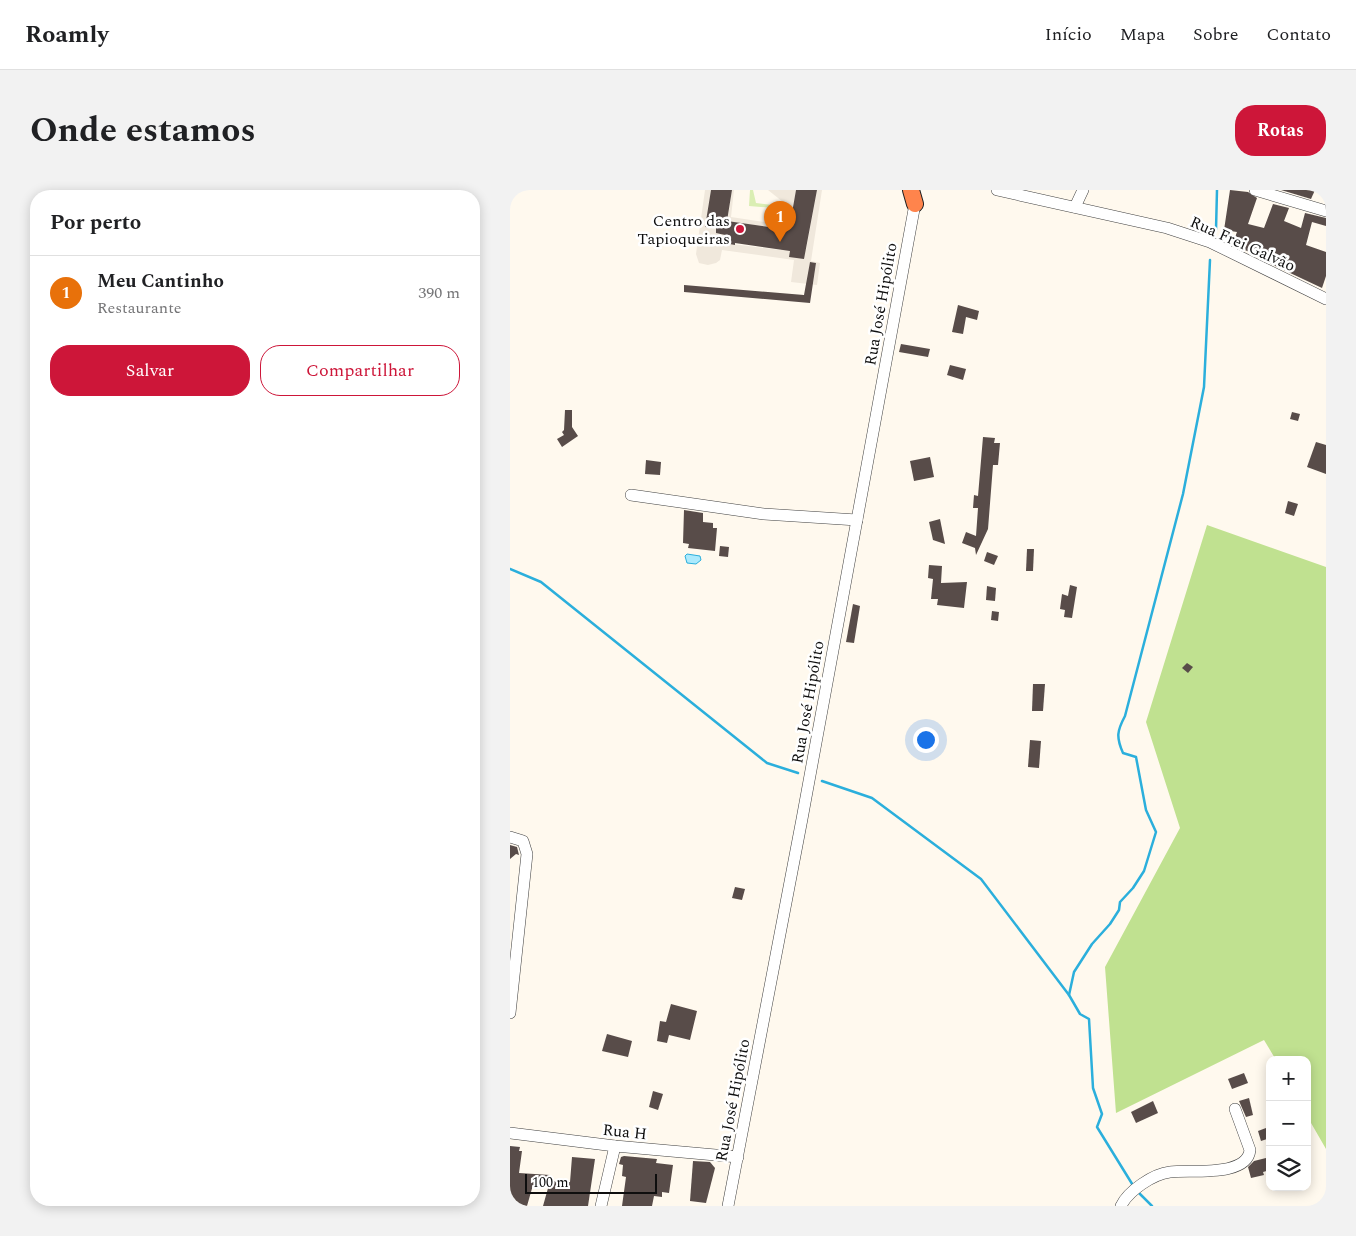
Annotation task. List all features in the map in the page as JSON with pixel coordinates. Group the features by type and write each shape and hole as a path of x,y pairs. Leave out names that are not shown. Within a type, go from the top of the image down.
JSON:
{"street":[{"name":"Rua Frei Galvão","path":"997,190 1167,228 1210,242 1326,299"},
{"path":"1075,207 1083,190"},
{"path":"1255,190 1326,211"},
{"name":"Rua José Hipólito","path":"728,1206 857,520 914,195"},
{"path":"631,495 764,514 857,520"},
{"path":"510,838 522,841 527,854 510,1013"},
{"path":"1121,1206 1136,1190 1156,1176 1170,1171 1214,1171 1229,1168 1241,1162 1248,1156 1250,1150 1235,1109"},
{"name":"Rua H","path":"510,1133 615,1146 738,1157"},
{"path":"601,1206 615,1146"}],"green space":[{"path":"750,190 753,190 756,203 773,205 774,208 749,206"},
{"path":"1207,525 1326,567 1326,1149 1311,1123 1311,1056 1274,1056 1264,1040 1116,1113 1105,967 1180,828 1146,722"}],"shaded area":[{"path":"705,190 711,190 705,226 716,228 716,233 725,235 732,190 734,190 731,217 785,225 788,206 768,190 796,190 786,247 806,250 817,190 822,190 811,261 820,263 817,285 791,282 794,260 722,250 720,260 708,265 699,263 696,254","holes":["732,222 784,229 781,250 724,243 725,236 729,236","810,262 816,263 813,284 806,283"]}],"water":[{"path":"687,554 700,556 701,560 696,564 687,563 685,556"}],"building":[{"path":"711,190 732,190 727,221 789,230 796,190 817,190 804,259 789,257 790,251 724,243 725,235 716,233 716,228 705,227"},
{"path":"1230,190 1248,192 1257,198 1248,224 1264,228 1273,204 1289,208 1284,221 1301,228 1305,213 1326,218 1326,226 1312,222 1306,245 1326,252 1326,276 1322,288 1269,263 1270,260 1232,245 1237,232 1224,230"},
{"path":"1281,190 1315,190 1311,199"},
{"path":"810,262 816,263 810,303 684,292 684,285 804,295"},
{"path":"958,305 979,311 977,320 966,317 963,334 952,332"},
{"path":"901,344 930,349 928,357 899,352"},
{"path":"950,365 966,369 963,380 947,375"},
{"path":"565,410 572,410 572,427 578,436 562,447 557,439 564,435 562,432 564,430"},
{"path":"1292,412 1300,414 1298,421 1290,419"},
{"path":"983,437 995,438 994,443 1000,443 998,465 993,465 988,529 976,555 975,548 962,543 966,532 976,536 978,508 973,508 974,495 978,496"},
{"path":"1316,442 1326,445 1326,474 1307,467"},
{"path":"930,457 934,477 914,481 910,461"},
{"path":"646,460 661,462 660,475 645,474"},
{"path":"1288,501 1298,504 1294,516 1285,513"},
{"path":"684,510 703,513 703,522 713,523 713,528 717,528 715,551 688,548 689,544 683,543"},
{"path":"940,519 945,544 933,540 929,522"},
{"path":"720,546 729,547 728,557 719,556"},
{"path":"1027,549 1034,549 1033,571 1026,571"},
{"path":"987,552 998,556 994,565 984,561"},
{"path":"929,565 942,566 941,583 967,582 964,608 937,605 938,599 931,599 933,579 928,578"},
{"path":"1070,585 1077,587 1072,618 1064,617 1065,610 1060,609 1062,594 1068,596"},
{"path":"987,586 996,588 995,601 986,600"},
{"path":"853,604 860,606 854,643 846,642"},
{"path":"992,611 999,612 998,621 991,620"},
{"path":"1187,663 1193,667 1188,673 1182,668"},
{"path":"1033,684 1045,684 1043,711 1032,711"},
{"path":"1030,740 1041,741 1039,768 1028,767"},
{"path":"510,845 517,847 519,855 516,854 510,859"},
{"path":"735,887 745,889 742,900 732,898"},
{"path":"671,1004 697,1011 690,1040 669,1035 667,1043 657,1041 660,1021 666,1022"},
{"path":"607,1034 632,1041 628,1057 602,1051"},
{"path":"1244,1073 1248,1083 1232,1089 1228,1079"},
{"path":"653,1091 663,1094 658,1110 649,1107"},
{"path":"1249,1098 1253,1115 1246,1117 1239,1101"},
{"path":"1153,1101 1158,1113 1136,1123 1131,1112"},
{"path":"1266,1128 1266,1139 1261,1141 1258,1131"},
{"path":"510,1146 520,1147 519,1151 522,1151 519,1173 550,1175 549,1187 533,1185 527,1206 510,1206"},
{"path":"572,1157 595,1159 588,1206 543,1206 550,1181 570,1182"},
{"path":"621,1157 657,1159 656,1163 673,1165 669,1193 662,1192 662,1197 654,1196 652,1206 622,1206 626,1177 622,1176 623,1165 619,1164"},
{"path":"1266,1158 1266,1171 1263,1172 1264,1175 1251,1178 1248,1167 1254,1161"},
{"path":"693,1161 710,1162 715,1168 706,1203 690,1201"}],"waterway":[{"path":"1216,230 1217,190"},
{"path":"1069,995 1074,972 1092,944 1110,924 1119,910 1120,902 1133,888 1144,871 1156,832 1146,810 1136,757 1123,753 1118,734 1125,716 1183,494 1204,387 1210,260"},
{"path":"510,569 541,582 767,763 798,773"},
{"path":"822,781 872,798 981,879 1069,995 1080,1014 1089,1019 1093,1088 1102,1114 1097,1127 1134,1187"},
{"path":"1137,1191 1152,1206"}],"place":[{"name":"Centro das Tapioqueiras","path":"740,229"},
{"name":"Meu Cantinho","path":"780,242"}]}
